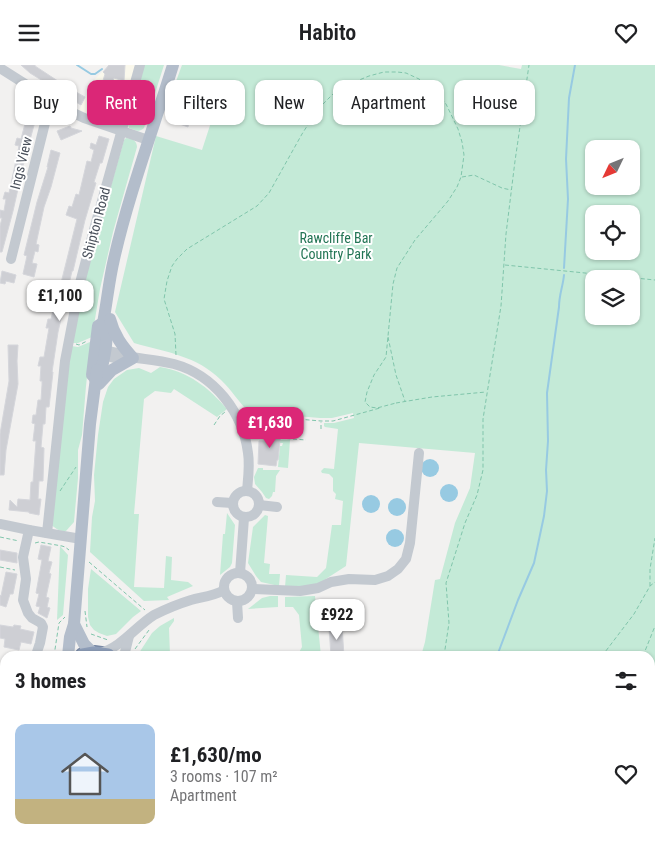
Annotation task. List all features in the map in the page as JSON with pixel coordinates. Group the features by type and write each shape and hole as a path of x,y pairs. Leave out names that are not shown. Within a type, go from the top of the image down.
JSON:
{"main road":[{"name":"Shipton Road","path":"69,651 70,620 81,539 90,424 95,384 100,376 104,353 106,328 103,323 113,262 148,140 173,65"},
{"path":"95,384 129,357 115,335 106,304"},
{"name":"Shipton Road","path":"95,384 92,375 93,341 98,327 103,323"},
{"path":"93,341 104,353"},
{"path":"70,620 84,644 92,651"}],"street":[{"name":"Shipton Road","path":"46,533 60,403 80,283 140,65"},
{"path":"0,68 18,80"},
{"path":"77,115 148,140"},
{"name":"Ings View","path":"11,259 44,125"},
{"path":"104,353 116,358 129,357 174,364 192,371 214,386 239,419 245,437 248,454 247,491"},
{"path":"253,589 300,591 349,579 374,580 388,576 398,569 406,559 410,543 419,453"},
{"path":"242,491 252,492 259,499 258,510 253,516 244,518 234,511 232,503 234,497 242,491"},
{"path":"217,502 232,503"},
{"path":"259,505 277,507"},
{"path":"240,573 244,518"},
{"path":"0,524 81,539"},
{"path":"29,530 23,557 26,579 21,604 32,618 41,623 38,651"},
{"path":"240,573 249,577 252,581 253,589 251,595 245,601 237,602 229,599 224,590 228,577 240,573"},
{"path":"107,651 113,649 154,616 167,609 191,600 217,594 224,590"},
{"path":"237,602 238,618"},
{"path":"128,651 129,636"}],"path":[{"path":"445,651 448,623 446,583 465,523 477,495 482,470 483,419 501,306 514,161 529,65"},
{"path":"176,357 175,334 164,299 167,281 172,266 177,259 187,249 257,206 269,193 318,109 335,92 369,76 384,72 397,72 406,73 419,79 433,89 446,104 458,129 464,155 461,177 457,187 448,201 415,240 397,268 393,284 386,357 374,375 365,402 370,407 377,408 432,397 487,391"},
{"path":"461,177 474,175 502,188 512,190"},
{"path":"504,265 655,280"},
{"path":"388,336 396,375 405,402"},
{"path":"69,343 79,345 93,341"},
{"path":"244,411 250,415 333,421 396,403"},
{"path":"321,421 321,429"},
{"path":"280,438 306,440"},
{"path":"59,493 79,463"},
{"path":"0,537 34,544 39,542 60,546 70,551"},
{"path":"650,586 650,569 655,538"},
{"path":"88,561 147,612"},
{"path":"0,567 26,573"},
{"path":"606,651 634,614 650,586 655,582"},
{"path":"85,606 87,629"},
{"path":"55,651 59,623 70,620"},
{"path":"645,651 655,626"},
{"path":"131,651 151,627"},
{"path":"90,633 110,640"}],"shaded area":[{"path":"109,65 135,65 131,80 95,79"},
{"path":"87,94 87,113 79,110"}],"green space":[{"path":"144,65 164,65 155,93 155,80 140,80"},
{"name":"Rawcliffe Bar Country Park","path":"182,65 499,65 521,69 522,65 655,65 655,651 422,651 435,580 440,579 455,523 470,488 475,453 359,443 346,566 318,584 304,587 285,587 286,575 317,577 326,568 332,525 341,525 343,501 335,499 333,478 321,471 324,468 334,469 338,429 325,427 324,423 334,423 354,418 353,413 332,418 320,418 249,412 225,384 202,365 169,352 134,343 115,312 156,136 202,150 210,125 245,125 245,80 176,80"},
{"path":"128,125 145,125 144,128 137,131 129,128"},
{"path":"126,138 134,140 137,147 113,232 100,289 92,337 78,343 72,343 83,284"},
{"path":"91,342 82,435 78,450 78,478 74,522 66,531 61,531 51,525 71,346 78,347"},
{"path":"160,367 189,377 205,387 227,409 217,417 174,389 171,393 155,391 144,399 134,514 139,514 134,587 164,588 166,556 172,557 171,580 188,582 193,586 167,597 169,600 144,601 90,552 95,501 94,475 103,402 108,387 114,379 127,370 139,368 151,373"},
{"path":"268,419 292,421 290,437 282,436 282,428 267,427"},
{"path":"280,440 290,440 288,468 278,467 280,446 283,443 280,443"},
{"path":"258,468 263,468 263,470 280,470 276,476 275,492 273,492 269,499 266,498 255,484 254,477"},
{"path":"227,513 235,525 232,563 220,575 223,534 225,534"},
{"path":"265,515 268,516 264,563 270,564 269,574 280,574 279,586 261,582 248,563 253,527"},
{"path":"60,546 68,555 63,615 57,620"},
{"path":"91,569 141,611 116,634 107,636 94,630 90,625 88,617 88,589"},
{"path":"278,596 278,607 248,609 262,598"},
{"path":"315,596 320,651 300,651 302,647 299,615 293,607 285,607 285,597"},
{"path":"174,618 169,628 170,651 140,651 152,633"}],"water":[{"path":"430,459 436,462 439,468 436,474 430,477 424,474 421,468 424,462"},
{"path":"445,484 453,484 458,489 456,500 445,502 440,497 440,489"},
{"path":"367,495 375,495 380,500 378,511 367,513 362,508 362,500"},
{"path":"393,498 401,498 406,503 404,514 393,516 388,511 388,503"},
{"path":"391,529 399,529 404,534 402,545 391,547 386,542 386,534"}],"building":[{"path":"21,65 35,65 56,80 41,80"},
{"path":"109,65 125,65 124,80 114,78 113,80 103,80 105,74 103,72"},
{"path":"77,93 85,97 81,105 77,103"},
{"path":"25,125 34,125 2,252 0,252 0,226 2,218 0,218 0,210 4,211 6,199 3,199 5,192 9,193 19,146 15,145 17,138 21,139"},
{"path":"70,126 82,131 61,140 57,131"},
{"path":"99,136 109,139 94,182 96,183 85,220 58,332 49,407 46,407 45,424 43,424 41,447 44,448 43,481 39,481 38,499 41,499 39,515 9,510 10,500 17,507 18,499 30,500 36,441 33,441 35,424 32,423 33,415 36,415 38,400 41,400 42,385 42,381 40,381 41,366 38,366 40,357 44,357 49,328 46,328 48,319 51,319 54,306 51,306 53,300 55,301 58,286 60,287 77,219 66,215 69,206 72,207 76,194 79,195 87,161 91,162 94,150 90,148 91,143 96,145"},
{"path":"51,150 60,153 44,207 36,244 39,245 38,252 35,251 32,263 37,264 34,277 23,274 27,256 24,255"},
{"path":"2,271 16,275 14,283 6,281 5,284 0,283"},
{"path":"8,345 18,345 18,384 6,450 4,475 0,475 0,434 9,381"},
{"path":"267,430 281,431 276,466 258,464 259,441 267,441"},
{"path":"41,545 51,547 48,561 52,562 49,573 51,574 46,597 49,598 47,607 50,608 47,618 38,613 40,607 36,606 39,594 36,593 42,560 38,559"},
{"path":"0,550 17,553 17,563 0,560"},
{"path":"6,572 17,574 13,594 10,594 6,607 0,605 0,595"},
{"path":"0,625 21,626 20,629 34,632 31,644 21,642 19,650 4,647 5,639 0,638"},
{"path":"342,626 344,651 331,651 329,627"}],"waterway":[{"path":"77,65 91,74 95,74 102,69"},
{"path":"564,268 568,199 566,159 569,98 575,65"},
{"path":"499,651 534,563 544,516 547,491 547,393 564,275"}]}
